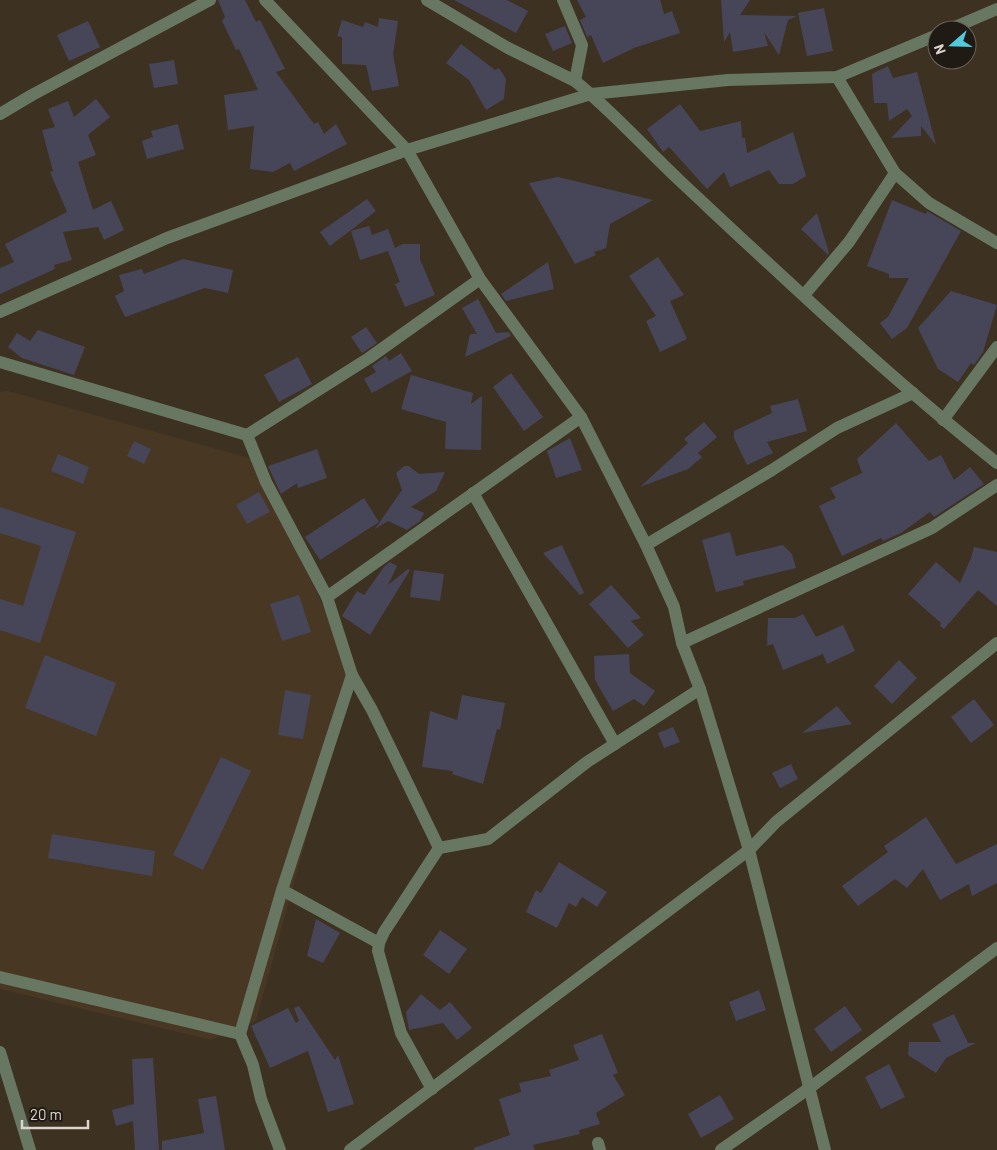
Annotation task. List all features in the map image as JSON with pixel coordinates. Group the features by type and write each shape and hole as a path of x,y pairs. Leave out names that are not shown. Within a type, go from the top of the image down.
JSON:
{"street":[{"path":"0,114 210,0"},
{"path":"265,0 406,150 480,279 581,417 646,545 674,607 682,643 700,688 748,850 825,1150"},
{"path":"428,0 508,48 575,81 591,94 678,179 804,294 943,420 997,463"},
{"path":"563,0 582,45 575,81"},
{"path":"971,20 997,9"},
{"path":"0,312 167,238 406,150 591,94 728,80 837,77 927,38"},
{"path":"837,77 895,173 929,203 997,244"},
{"path":"804,294 849,242 895,173"},
{"path":"0,362 247,435 369,358 480,279"},
{"path":"943,420 997,347"},
{"path":"646,545 772,470 837,428 913,393"},
{"path":"327,597 581,417"},
{"path":"247,435 266,482 327,597 352,675 372,710 439,848"},
{"path":"682,643 932,528 997,485"},
{"path":"473,493 615,744"},
{"path":"350,1150 748,850 783,816 997,643"},
{"path":"280,1150 261,1099 253,1065 240,1034 282,890 352,675"},
{"path":"432,1090 401,1033 378,951 379,943 439,848 488,839 587,762 700,688"},
{"path":"282,890 379,943"},
{"path":"721,1150 808,1089 997,948"},
{"path":"0,977 240,1034"},
{"path":"0,1052 30,1150"}],"shaded area":[{"path":"8,391 253,459 353,669 256,1021 211,1040 0,989 0,392"}],"building":[{"path":"218,0 245,0 256,22 260,20 285,69 276,72 314,124 318,122 324,134 336,124 347,144 294,171 290,163 273,172 250,169 254,126 228,130 224,95 258,90 239,49 236,50 222,21 225,17"},
{"path":"454,0 507,0 528,11 516,33"},
{"path":"577,0 660,0 664,14 672,11 680,33 634,48 603,63 591,35 587,37 580,20 586,17"},
{"path":"721,0 750,0 740,15 797,16 788,20 779,55 764,32 768,46 733,52 730,32 724,42"},
{"path":"824,8 833,51 807,56 798,13"},
{"path":"379,18 398,21 393,54 399,86 372,91 366,65 342,64 342,37 337,36 342,20 363,27 365,22 378,27"},
{"path":"88,21 100,47 69,61 57,35"},
{"path":"565,26 572,43 553,51 545,34"},
{"path":"461,44 495,70 499,68 506,79 504,99 486,110 469,80 446,63"},
{"path":"174,60 178,84 154,88 149,64"},
{"path":"888,66 893,78 917,72 936,145 921,126 921,136 891,138 912,116 907,109 889,121 887,103 874,103 872,74"},
{"path":"96,99 110,117 88,135 96,155 78,162 93,210 111,201 124,230 104,240 98,227 63,232 72,260 54,265 55,269 0,294 0,268 14,262 5,244 67,212 50,172 53,171 42,130 55,127 48,109 68,101 74,117"},
{"path":"680,104 700,131 741,121 742,138 745,138 747,153 793,132 806,176 793,184 779,184 769,170 730,187 724,172 707,189 669,147 663,152 647,129"},
{"path":"178,124 184,149 147,159 142,141 153,137 151,131"},
{"path":"558,177 653,200 610,224 606,248 594,252 596,255 575,264 529,183"},
{"path":"367,199 376,211 330,246 320,232"},
{"path":"892,200 926,214 927,211 961,231 907,328 892,339 880,323 888,317 909,278 889,278 889,274 867,266"},
{"path":"817,213 829,253 828,255 801,229"},
{"path":"369,226 372,235 388,229 395,248 403,244 420,244 420,259 435,295 405,307 395,284 400,282 388,251 360,260 351,231"},
{"path":"658,257 684,295 670,301 687,339 660,352 646,321 656,316 629,276"},
{"path":"183,259 233,270 228,293 205,288 125,317 115,296 124,291 119,275 142,269 144,274"},
{"path":"548,262 554,289 506,301 501,294"},
{"path":"951,291 997,305 983,352 974,365 971,363 958,382 938,369 918,328"},
{"path":"478,299 496,333 509,332 511,336 465,357 470,334 477,334 462,308"},
{"path":"366,327 377,343 362,353 351,337"},
{"path":"38,330 85,347 74,375 22,358 8,347 17,333 30,341"},
{"path":"401,353 412,371 372,393 364,379 376,372 372,366 386,356 389,361"},
{"path":"298,357 312,384 279,402 264,375"},
{"path":"511,373 543,417 524,431 493,387"},
{"path":"411,375 473,393 471,404 482,396 481,450 445,449 446,422 401,409"},
{"path":"798,399 807,431 767,442 773,453 747,465 734,438 734,431 772,413 770,406"},
{"path":"704,422 717,437 698,453 702,457 688,469 640,487 688,443 684,439"},
{"path":"896,423 929,461 941,455 954,480 970,467 984,484 934,517 930,512 901,533 883,541 881,538 842,556 819,506 836,498 830,488 862,473 857,459"},
{"path":"570,438 582,470 556,478 547,451"},
{"path":"134,441 151,449 144,464 127,456"},
{"path":"317,449 327,478 298,488 297,483 281,494 268,466"},
{"path":"58,454 89,467 83,484 51,471"},
{"path":"404,466 409,466 419,474 445,472 436,491 411,507 424,513 420,521 407,530 388,521 375,529 402,490 396,473"},
{"path":"259,492 270,512 247,524 236,505"},
{"path":"364,498 379,522 320,560 305,537"},
{"path":"0,507 76,532 40,643 0,630 0,599 23,606 41,546 0,533"},
{"path":"730,532 736,556 783,545 792,554 796,568 743,581 744,585 716,592 702,540"},
{"path":"562,545 584,593 580,595 543,553"},
{"path":"974,547 997,552 997,606 978,590 944,629 940,626 941,623 908,594 936,562 960,583"},
{"path":"390,562 397,566 388,585 408,569 410,570 370,635 342,616 357,591 364,595 384,567"},
{"path":"414,570 444,574 440,601 410,597"},
{"path":"611,585 641,618 631,621 644,635 628,648 589,604"},
{"path":"299,595 311,632 282,641 270,604"},
{"path":"803,614 816,637 843,625 855,651 827,664 823,654 783,670 773,644 767,646 768,618 795,618"},
{"path":"629,654 630,673 655,691 644,706 634,699 613,711 595,680 594,656"},
{"path":"45,655 116,683 96,736 25,708"},
{"path":"899,660 917,678 892,704 874,686"},
{"path":"285,690 311,695 303,739 278,735"},
{"path":"462,695 505,703 500,730 497,729 483,784 452,774 453,771 422,767 430,711 457,720"},
{"path":"974,699 994,725 971,743 951,717"},
{"path":"837,706 852,724 802,733"},
{"path":"673,727 680,742 664,748 658,733"},
{"path":"221,757 251,771 203,870 173,855"},
{"path":"791,764 798,779 780,788 772,773"},
{"path":"926,817 956,864 997,844 997,883 972,896 969,884 940,900 923,869 907,888 895,879 858,906 842,886 888,852 884,846"},
{"path":"52,834 155,851 152,876 48,858"},
{"path":"559,862 607,892 597,907 582,897 576,907 569,903 557,928 526,912 536,890 541,893"},
{"path":"316,919 340,933 323,963 307,956"},
{"path":"440,930 467,949 449,974 423,955"},
{"path":"759,990 766,1010 736,1021 729,1002"},
{"path":"421,994 440,1010 450,1002 472,1028 457,1040 443,1023 409,1030 406,1012"},
{"path":"299,1006 335,1060 338,1055 354,1104 328,1112 308,1051 270,1068 251,1026 288,1008 296,1023 299,1021 294,1008"},
{"path":"845,1006 862,1030 831,1052 814,1029"},
{"path":"954,1014 968,1043 976,1043 946,1058 936,1073 908,1055 909,1042 941,1042 932,1024"},
{"path":"602,1034 618,1073 613,1075 625,1095 596,1113 600,1124 579,1130 580,1134 533,1145 535,1150 474,1150 474,1148 510,1135 499,1099 521,1092 519,1083 551,1076 549,1070 579,1060 573,1045"},
{"path":"153,1058 159,1150 135,1150 133,1121 116,1126 112,1110 134,1104 132,1059"},
{"path":"889,1064 905,1097 881,1109 865,1077"},
{"path":"720,1095 734,1119 701,1138 688,1114"},
{"path":"216,1096 225,1150 162,1150 162,1141 204,1133 198,1099"}]}
